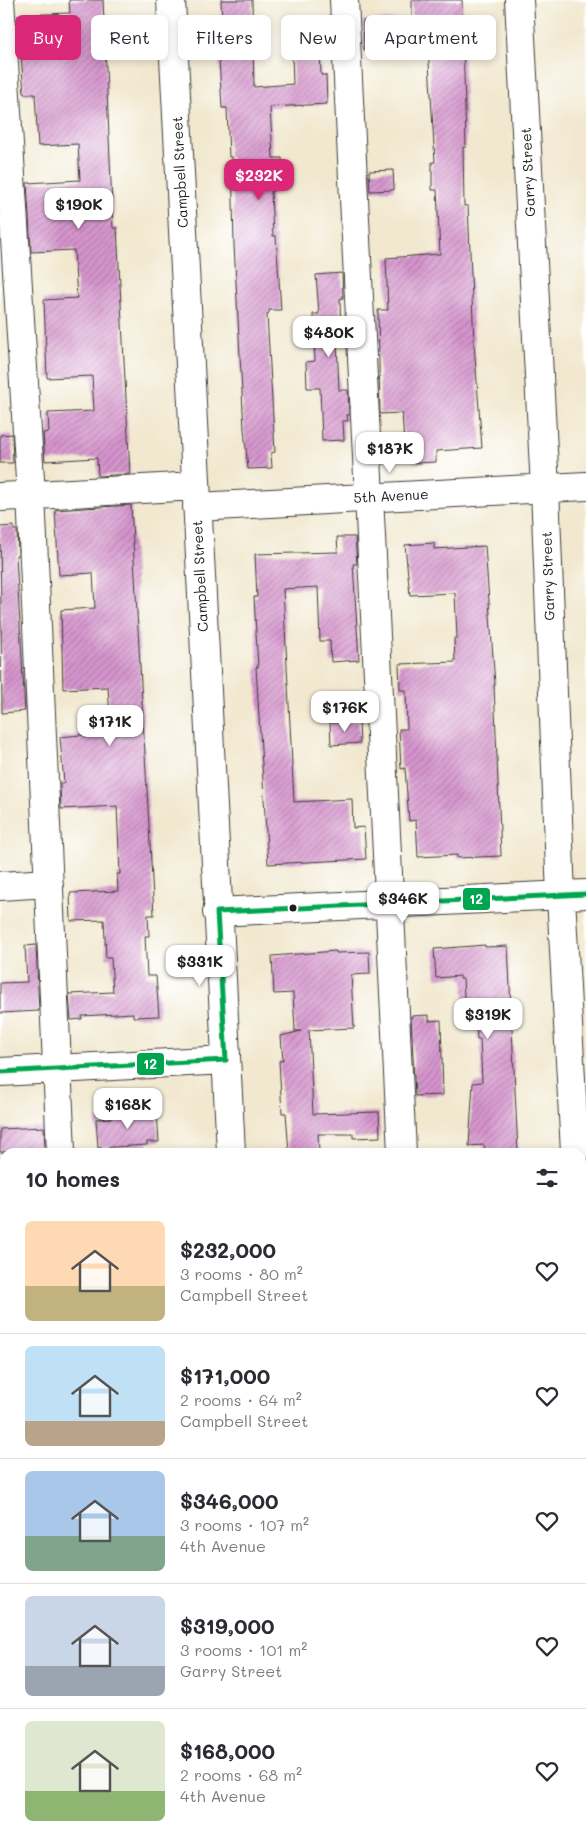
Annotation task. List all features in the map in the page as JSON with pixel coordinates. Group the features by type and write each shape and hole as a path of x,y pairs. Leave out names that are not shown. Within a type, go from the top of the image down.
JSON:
{"street":[{"path":"0,0 31,495 61,1148"},
{"name":"Campbell Street","path":"171,0 231,1148"},
{"path":"344,0 368,496 391,903 402,1148"},
{"name":"Garry Street","path":"519,0 545,488 574,895 575,1148"},
{"name":"5th Avenue","path":"0,497 31,495 196,497 368,496 586,486"},
{"path":"0,886 48,883"},
{"path":"217,912 574,895"},
{"path":"0,1072 226,1060"}],"building":[{"path":"69,0 103,0 104,15 91,15 91,60 106,60 113,228 117,228 130,474 98,476 97,458 45,461 43,433 49,432 48,413 94,411 92,376 47,378 44,300 77,298 74,250 31,252 27,183 80,180 78,144 38,146 35,94 24,94 21,60 81,60 81,15 18,15 70,13"},
{"path":"221,0 252,0 252,15 222,15"},
{"path":"412,0 462,0 462,15 412,15"},
{"path":"363,21 365,21 364,50"},
{"path":"219,60 253,60 254,87 293,84 292,60 320,60 321,75 326,75 327,104 270,107 273,158 282,158 283,189 271,191 273,236 276,236 281,310 269,310 267,314 275,452 271,453 272,468 248,469 234,245 232,157 229,157 227,108 222,108"},
{"path":"429,60 464,60 466,147 463,147 464,206 468,206 474,343 482,448 436,451 436,462 414,463 413,456 405,457 402,413 380,414 378,310 388,310 386,258 440,254 437,190 432,190 432,162 435,162"},
{"path":"393,170 394,190 370,191 369,171"},
{"path":"342,273 343,298 340,299 341,340 337,340 339,390 348,390 349,415 347,415 348,421 343,421 344,440 322,441 320,388 307,388 306,362 315,361 313,314 319,314 316,275"},
{"path":"12,434 13,463 0,463 0,435"},
{"path":"131,505 154,915 148,915 149,936 145,936 147,976 156,976 159,1016 133,1017 133,1013 82,1016 82,1019 71,1020 69,994 113,992 111,958 106,958 104,920 71,921 70,893 118,891 117,874 120,874 117,806 61,809 60,783 64,783 60,737 111,732 108,687 63,689 61,610 95,608 93,573 59,575 55,510"},
{"path":"14,526 14,530 17,530 18,555 16,555 25,711 2,713 0,527"},
{"path":"337,537 355,537 357,564 353,564 359,660 331,662 330,641 320,641 318,587 283,589 294,802 352,799 353,828 364,827 366,859 268,864 256,667 258,667 254,597 257,597 255,554 338,552"},
{"path":"434,543 434,549 485,546 495,685 501,856 457,858 457,855 418,857 416,820 409,821 405,768 401,769 399,729 407,729 406,690 400,690 399,664 455,662 454,638 457,638 455,593 410,595 405,545"},
{"path":"359,722 360,743 331,745 330,723"},
{"path":"36,945 39,1011 0,1013 0,983 27,982 25,946"},
{"path":"485,945 485,947 508,946 518,1148 484,1148 484,1145 469,1146 473,1083 482,1082 480,1039 477,1039 476,1011 465,1012 463,979 460,979 460,976 436,978 434,949"},
{"path":"336,951 336,953 369,952 370,974 351,975 354,1028 309,1030 313,1114 379,1112 380,1137 353,1138 353,1134 318,1134 319,1148 289,1148 286,1113 282,1113 279,1061 283,1060 281,1036 301,1031 295,1031 293,993 274,994 272,956"},
{"path":"429,1015 429,1021 441,1020 443,1095 415,1096 411,1016"},
{"path":"157,1112 159,1142 147,1142 147,1145 98,1148 96,1119 111,1118 111,1114"},
{"path":"44,1127 45,1148 0,1148 0,1129"}],"transit line":[{"name":"12","path":"217,912 586,894"},
{"name":"12","path":"217,912 226,1060"},
{"name":"12","path":"0,1072 226,1060"}]}
